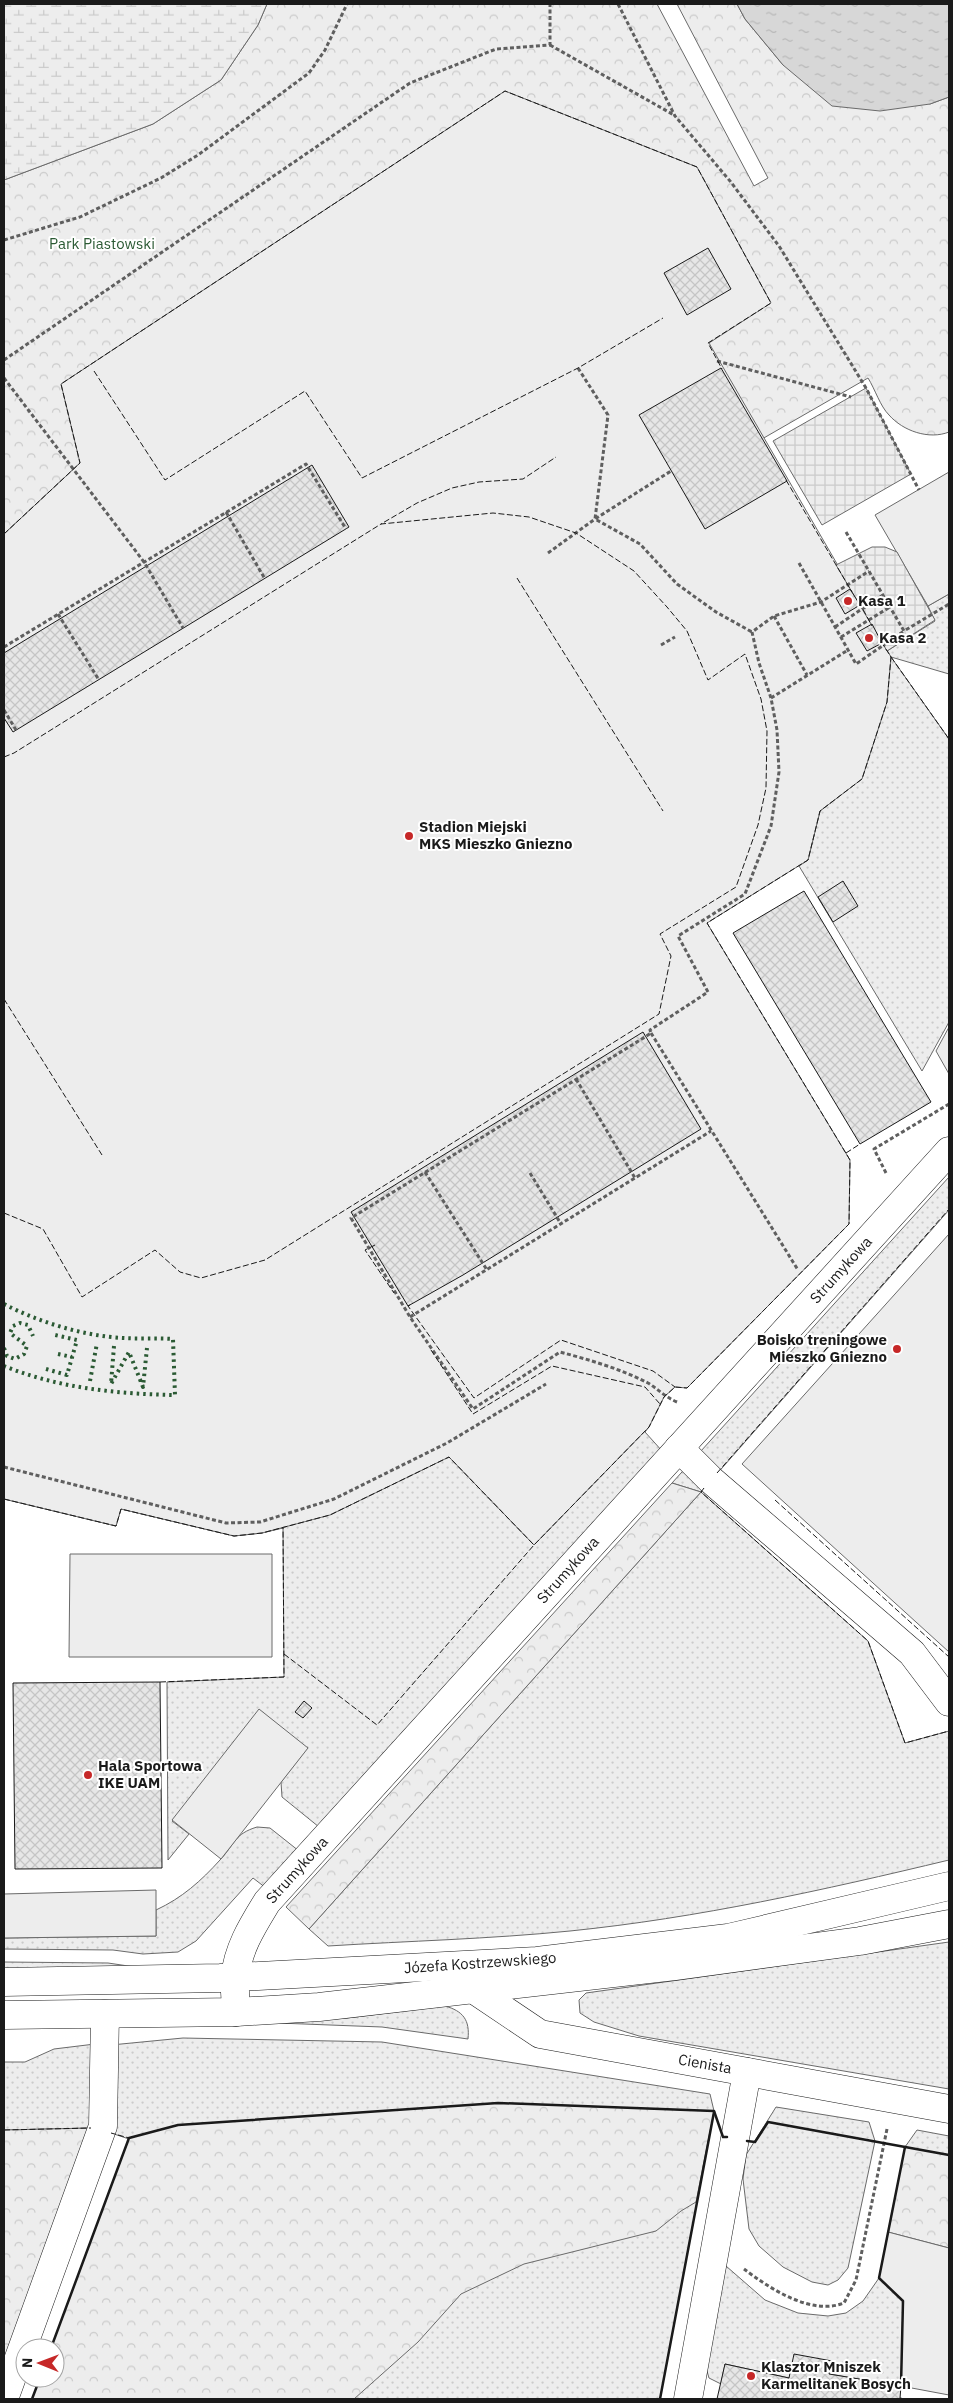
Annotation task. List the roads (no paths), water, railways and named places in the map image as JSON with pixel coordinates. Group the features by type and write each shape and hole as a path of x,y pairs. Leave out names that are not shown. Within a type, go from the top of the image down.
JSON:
{"main road":[{"name":"Strumykowa","path":"236,2012 235,1977 248,1932 267,1902 949,1151"},
{"path":"679,1448 711,1480 912,1654 949,1702"},
{"name":"Józefa Kostrzewskiego","path":"4,1982 235,1977 537,1960 728,1938 949,1886"},
{"name":"Józefa Kostrzewskiego","path":"4,2016 236,2012 319,2007 850,1942 949,1924"},
{"name":"Cienista","path":"473,1989 540,2034 949,2109"},
{"path":"4,2399 103,2126 105,2014"},
{"path":"688,2399 747,2072"}],"water":[{"path":"737,4 949,4 949,97 930,104 880,111 832,106 783,65 745,19"}],"place":[{"name":"Kasa 1","path":"848,601"},
{"name":"Kasa 2","path":"869,638"},
{"name":"Stadion Miejski MKS Mieszko Gniezno","path":"409,836"},
{"name":"Boisko treningowe Mieszko Gniezno","path":"897,1349"},
{"name":"Hala Sportowa IKE UAM","path":"88,1775"},
{"name":"Klasztor Mniszek Karmelitanek Bosych","path":"751,2376"}],"park label":[{"name":"Park Piastowski","path":"102,244"}]}
